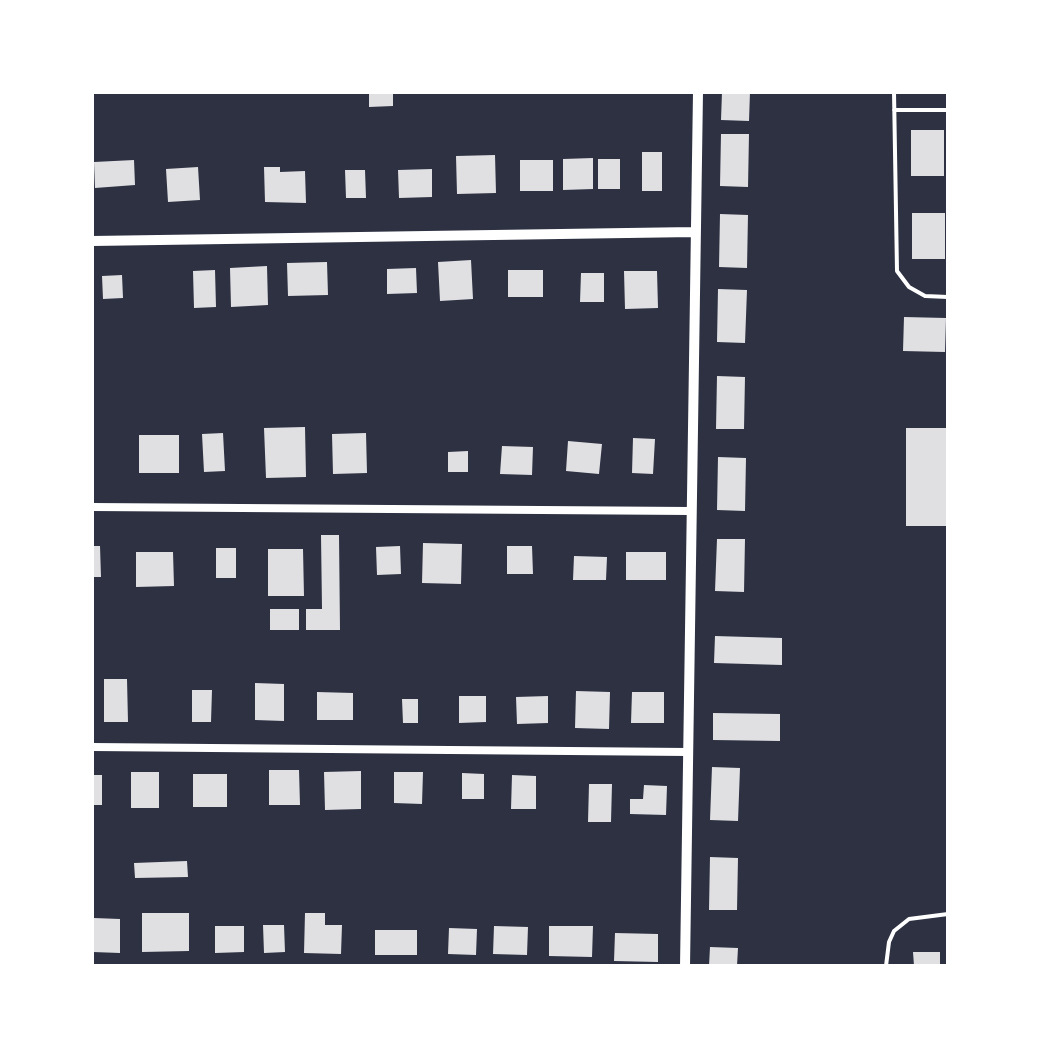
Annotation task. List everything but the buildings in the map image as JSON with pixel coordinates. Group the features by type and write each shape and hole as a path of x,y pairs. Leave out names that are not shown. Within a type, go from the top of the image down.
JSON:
{"street":[{"path":"685,966 698,92"},
{"path":"92,241 694,232"},
{"path":"92,507 690,511"},
{"path":"92,747 688,752"}],"lane":[{"path":"894,92 897,271 909,287 925,296 948,297"},
{"path":"894,110 948,110"},
{"path":"886,966 889,942 901,925 920,915 948,914"}]}
